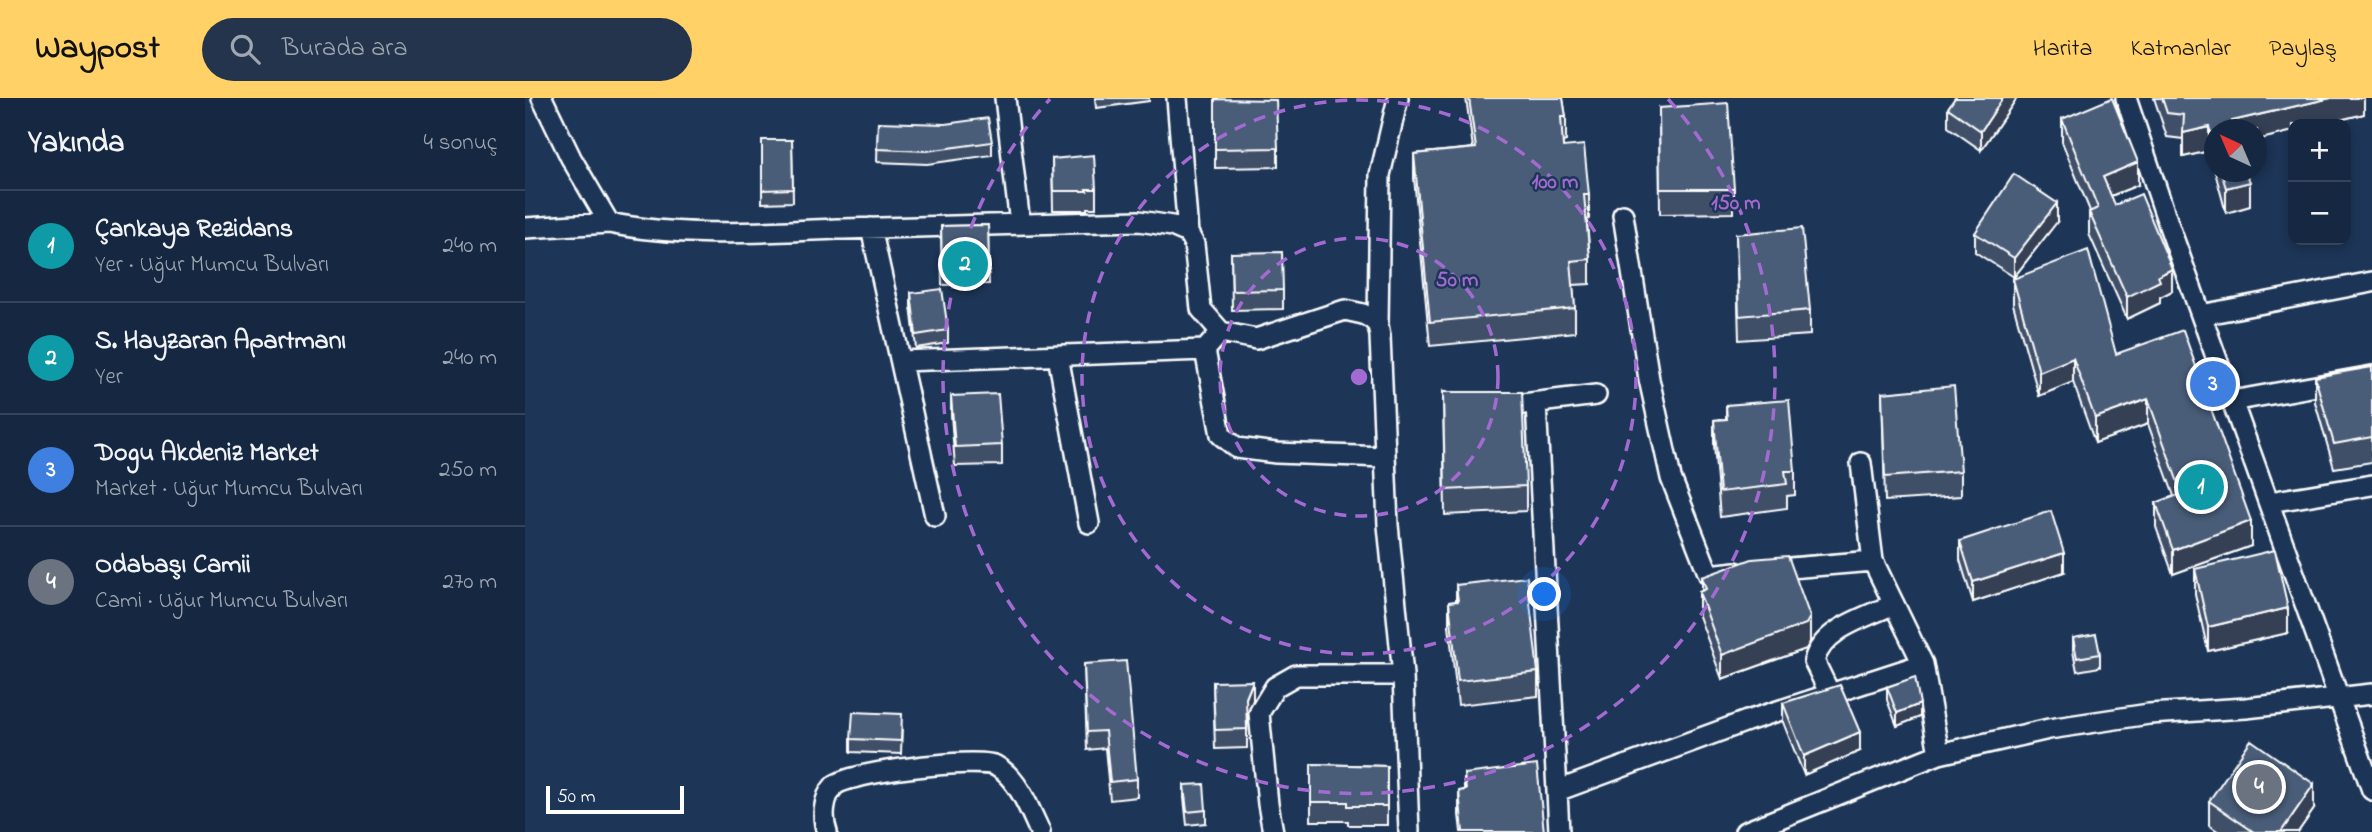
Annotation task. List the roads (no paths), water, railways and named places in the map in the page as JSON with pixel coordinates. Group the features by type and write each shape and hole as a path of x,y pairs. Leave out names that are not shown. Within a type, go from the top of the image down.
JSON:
{"street":[{"path":"542,98 571,158 609,223"},
{"path":"1005,98 1020,224"},
{"path":"1177,98 1188,233 1194,244 1201,309 1221,332 1256,339 1345,310 1363,314 1378,326"},
{"path":"1398,98 1380,175 1378,326 1388,525 1403,675 1409,832"},
{"path":"2126,98 2372,790"},
{"path":"1623,215 1649,379 1671,478 1709,575 1873,561"},
{"path":"525,228 609,223 700,231 1139,221 1172,226 1188,233"},
{"path":"871,228 935,516"},
{"path":"2201,315 2372,282"},
{"path":"901,361 1205,350 1221,332"},
{"path":"1205,350 1221,435 1237,448 1276,453 1385,457"},
{"path":"1058,356 1089,523"},
{"path":"2232,401 2372,376"},
{"path":"1509,404 1536,404 1597,396"},
{"path":"1536,404 1559,832"},
{"path":"1861,463 1873,561 1923,664 1939,754"},
{"path":"2269,502 2372,485"},
{"path":"1830,694 1814,661 1817,649 1828,635 1894,604"},
{"path":"1557,791 1747,721 1923,664"},
{"path":"1273,832 1259,712 1275,687 1296,675 1403,675"},
{"path":"1745,832 1939,754 2049,729 2150,713 2246,708 2372,694"},
{"path":"827,832 824,824 826,799 835,785 847,778 896,770 993,764 1007,772 1041,832"}],"place":[{"name":"S. Hayzaran Apartmanı","path":"965,264"},
{"name":"Dogu Akdeniz Market","path":"2213,384"},
{"name":"Çankaya Rezidans","path":"2201,487"},
{"name":"Odabaşı Camii","path":"2259,787"}]}
